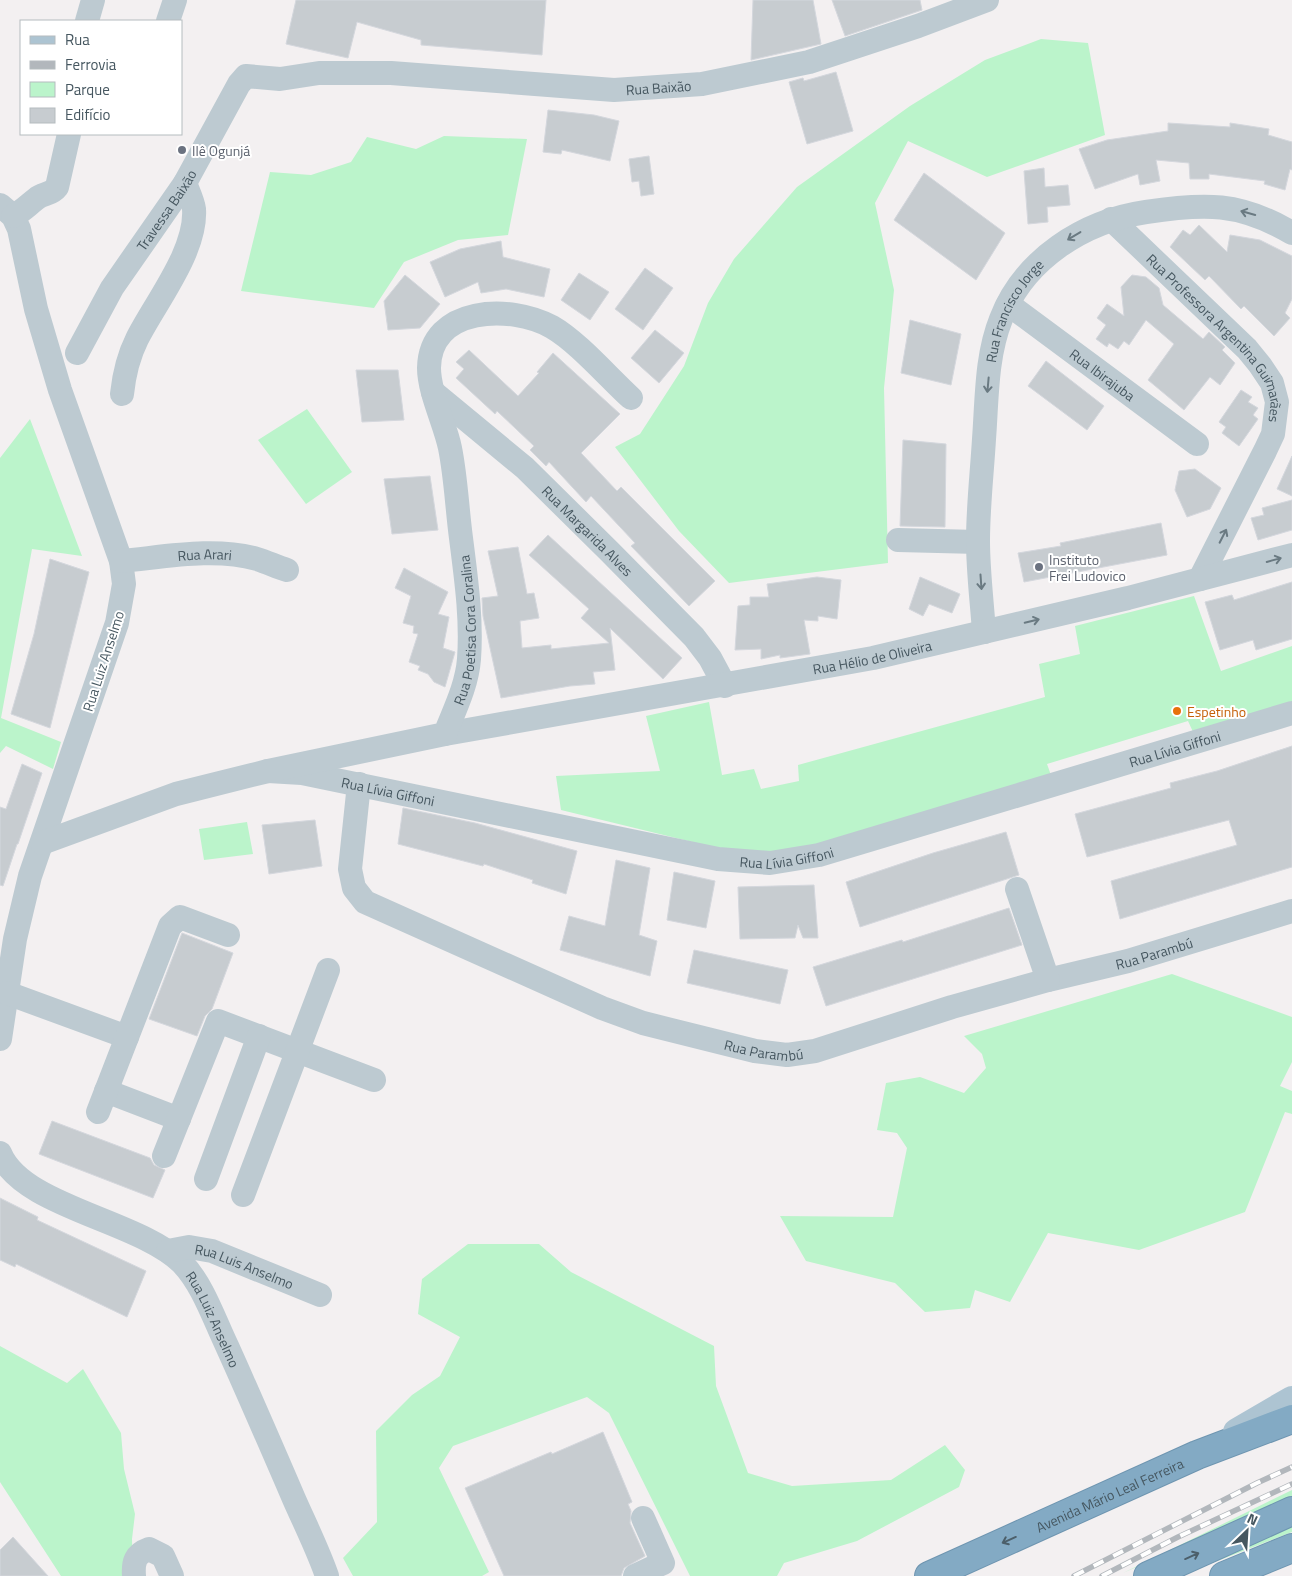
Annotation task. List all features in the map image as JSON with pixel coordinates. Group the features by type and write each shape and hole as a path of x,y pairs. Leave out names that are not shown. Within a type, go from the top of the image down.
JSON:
{"highway":[{"name":"Avenida Mário Leal Ferreira","path":"938,1572 1197,1455 1292,1418"},
{"path":"1148,1576 1292,1511"},
{"path":"1224,1576 1253,1570 1292,1548"}],"main road":[{"path":"1197,1455 1292,1400"}],"street":[{"path":"87,20 93,0"},
{"path":"168,20 175,0"},
{"name":"Rua Baixão","path":"319,73 390,73 614,90 702,84 809,62 918,26 987,0"},
{"name":"Travessa Baixão","path":"77,353 112,288 185,183 239,84 246,76 280,79 319,73"},
{"path":"7,210 30,206 35,199 54,192 57,187 69,135"},
{"path":"122,394 125,369 131,352 177,267 190,236 194,208 185,183"},
{"name":"Rua Francisco Jorge","path":"984,632 978,542 990,362 996,332 1008,304 1028,276 1056,248 1074,235 1111,219 1189,205 1226,207 1272,221 1292,233"},
{"name":"Rua Luiz Anselmo","path":"0,1039 22,906 117,623 124,584 121,561 60,390 36,309 19,229 7,210"},
{"name":"Rua Professora Argentina Guimarães","path":"1111,219 1247,349 1272,383 1277,402 1273,434 1200,580"},
{"name":"Rua Ibirajuba","path":"1008,304 1197,444"},
{"name":"Rua Poetisa Cora Coralina","path":"445,734 464,687 469,660 468,595 452,457 445,426 433,392 429,368 432,350 441,335 452,323 470,316 497,313 530,319 552,327 631,398"},
{"name":"Rua Margarida Alves","path":"433,392 525,468 609,551 694,637 710,658 725,686"},
{"path":"898,540 978,542"},
{"name":"Rua Arari","path":"121,561 191,554 227,555 256,559 286,570"},
{"name":"Rua Hélio de Oliveira","path":"445,734 725,686 873,658 1200,580 1292,555"},
{"name":"Rua Lívia Giffoni","path":"268,771 302,773 359,784 718,859 770,863 819,855 1292,713"},
{"path":"42,843 176,794 268,771 445,734"},
{"name":"Rua Parambú","path":"359,784 350,869 354,888 365,902 381,912 643,1023 755,1051 787,1055 815,1051 1048,980 1128,961 1292,910"},
{"path":"1018,889 1048,980"},
{"path":"179,1119 102,1101 170,926 180,917 228,935"},
{"path":"244,1195 328,970"},
{"path":"7,993 127,1038"},
{"path":"164,1156 218,1021 374,1080"},
{"path":"206,1179 259,1036"},
{"name":"Rua Luiz Anselmo","path":"0,1153 3,1160 19,1177 41,1193 144,1238 168,1251 196,1281 254,1404 327,1576"},
{"name":"Rua Luis Anselmo","path":"168,1251 189,1247 212,1251 320,1295"},
{"path":"635,1576 663,1563 643,1518"},
{"path":"134,1576 133,1564 136,1557 140,1552 149,1549 163,1556 172,1576"},
{"path":"919,1576 938,1572"}],"green space":[{"path":"1041,39 1088,43 1105,135 987,177 908,141 875,203 894,290 884,388 888,563 729,583 679,531 615,447 640,434 684,366 708,303 734,259 797,187 910,106 985,60"},
{"path":"444,136 527,139 508,235 458,240 404,262 374,308 241,291 270,172 311,175 351,162 367,137 416,149"},
{"path":"307,409 352,472 306,504 258,440"},
{"path":"30,419 82,556 32,549 1,718 61,742 53,769 6,746 0,753 0,458"},
{"path":"1194,596 1221,671 1292,646 1292,706 1194,734 1188,721 1047,764 1052,778 786,854 717,848 561,810 556,776 660,771 646,716 709,702 722,775 754,769 761,789 799,781 798,765 1045,697 1039,664 1080,654 1075,626"},
{"path":"247,822 253,854 204,860 199,829"},
{"path":"1172,974 1292,1017 1292,1062 1280,1086 1292,1091 1292,1114 1285,1112 1245,1212 1139,1250 1048,1233 1010,1302 975,1290 970,1308 925,1312 895,1283 806,1261 780,1216 893,1217 907,1148 897,1133 877,1130 886,1083 920,1077 964,1093 986,1068 982,1054 964,1036"},
{"path":"468,1244 539,1244 571,1272 714,1346 716,1386 748,1473 792,1486 891,1480 945,1445 965,1470 959,1487 857,1541 784,1563 777,1576 690,1576 609,1413 587,1397 453,1446 439,1468 489,1572 482,1576 353,1576 343,1558 377,1522 376,1431 412,1395 440,1376 460,1337 418,1314 422,1279"},
{"path":"0,1346 67,1383 83,1369 121,1433 124,1469 135,1514 132,1539 133,1576 61,1576 0,1482"},
{"path":"1292,1490 1292,1498 1123,1573"},
{"path":"1292,1524 1292,1532 1189,1572"}],"building":[{"path":"296,0 546,0 542,55 421,45 421,40 357,22 348,58 286,44"},
{"path":"753,0 813,0 821,44 751,60"},
{"path":"832,0 920,0 922,10 845,36"},
{"path":"836,72 853,131 807,144 789,82 803,78 804,81"},
{"path":"548,110 594,115 619,121 610,161 562,150 561,154 543,152"},
{"path":"1168,123 1230,127 1230,123 1269,129 1268,135 1292,142 1292,170 1290,169 1285,190 1264,184 1265,181 1209,174 1209,179 1190,179 1189,163 1156,160 1160,181 1140,185 1138,174 1095,189 1079,149 1107,140 1168,131"},
{"path":"649,156 654,194 641,196 639,181 632,182 629,159"},
{"path":"1044,168 1045,187 1068,185 1070,205 1047,207 1048,222 1028,224 1024,171"},
{"path":"924,173 1005,233 976,280 894,220"},
{"path":"1199,225 1227,252 1230,235 1260,240 1292,256 1292,299 1285,313 1290,318 1274,336 1244,306 1241,309 1209,276 1205,280 1170,247 1183,230 1190,235"},
{"path":"501,241 503,257 550,269 544,297 506,289 481,293 478,282 445,297 430,262 460,249"},
{"path":"645,268 673,288 643,330 615,309"},
{"path":"579,273 609,292 590,320 561,300"},
{"path":"405,275 440,304 420,328 388,330 384,301"},
{"path":"1132,275 1146,277 1159,288 1163,305 1203,339 1209,332 1225,347 1222,350 1235,363 1220,385 1210,377 1184,410 1148,380 1174,344 1146,320 1129,345 1124,341 1118,349 1109,343 1107,347 1096,339 1106,325 1097,318 1107,304 1124,316 1121,287"},
{"path":"910,320 961,334 951,385 901,373"},
{"path":"655,330 684,353 659,383 631,358"},
{"path":"469,350 518,396 539,373 537,372 553,353 620,414 581,453 617,491 621,487 715,581 689,606 631,546 635,543 591,496 586,502 549,462 546,466 530,450 534,446 497,411 495,414 456,378 464,369 456,362"},
{"path":"1046,361 1104,406 1087,430 1028,386"},
{"path":"356,370 398,370 404,420 362,422"},
{"path":"1241,390 1252,397 1248,402 1258,408 1253,415 1258,419 1239,446 1222,433 1226,427 1219,422"},
{"path":"903,440 946,444 945,527 900,526"},
{"path":"1292,456 1292,496 1277,489"},
{"path":"1195,469 1221,488 1210,509 1187,517 1175,490 1179,471"},
{"path":"430,476 438,530 392,534 384,479"},
{"path":"1292,500 1292,530 1258,540 1251,518 1264,515 1262,508"},
{"path":"1161,523 1167,555 1024,582 1018,553 1061,546 1060,543"},
{"path":"548,535 682,658 663,679 610,628 615,670 593,672 595,684 570,686 501,698 483,616 482,598 498,596 488,551 518,547 527,594 534,593 539,618 520,621 522,648 551,645 551,649 609,643 581,618 589,609 529,555"},
{"path":"50,559 89,572 50,728 11,714 34,634"},
{"path":"404,568 448,592 438,614 449,617 443,648 455,652 445,687 434,682 428,674 418,670 420,666 409,662 418,634 413,633 414,626 403,623 411,596 395,588"},
{"path":"817,577 841,580 837,619 818,616 818,621 804,620 810,654 780,658 780,655 761,659 761,649 735,650 738,606 750,605 750,597 769,597 767,584"},
{"path":"920,577 960,594 952,613 929,604 923,616 909,609"},
{"path":"1292,582 1292,639 1256,650 1253,640 1220,650 1205,602 1232,595 1234,600"},
{"path":"1292,746 1292,867 1120,919 1111,881 1237,845 1229,820 1087,857 1075,814 1171,788 1170,783 1217,771"},
{"path":"22,764 42,773 3,886 0,885 0,807 6,809"},
{"path":"403,808 475,823 577,851 566,894 532,883 533,880 484,864 483,866 398,844"},
{"path":"315,820 322,866 269,874 262,825"},
{"path":"1006,832 1019,875 860,927 846,882 933,853"},
{"path":"616,860 650,868 639,935 657,941 650,976 560,950 569,916 605,926"},
{"path":"674,872 715,881 706,928 667,920"},
{"path":"814,885 818,938 803,938 798,925 795,938 740,939 738,887"},
{"path":"1009,908 1022,945 826,1006 813,967 902,940 903,942"},
{"path":"182,933 233,953 212,1009 205,1016 197,1036 149,1019"},
{"path":"694,950 788,970 780,1004 687,983"},
{"path":"52,1121 150,1158 154,1165 165,1170 153,1198 39,1154"},
{"path":"0,1198 38,1217 37,1220 146,1271 127,1317 16,1264 15,1267 0,1260"},
{"path":"603,1432 632,1502 628,1504 631,1511 630,1523 645,1556 624,1568 621,1576 504,1576 465,1488"},
{"path":"13,1537 48,1576 0,1576 0,1550"}],"railway":[{"path":"1074,1576 1292,1467"},
{"path":"1102,1576 1178,1537 1292,1484"}],"place":[{"name":"Ilê Ogunjá","path":"182,150"},
{"name":"Instituto Frei Ludovico","path":"1039,567"},
{"name":"Espetinho","path":"1177,711"}]}
